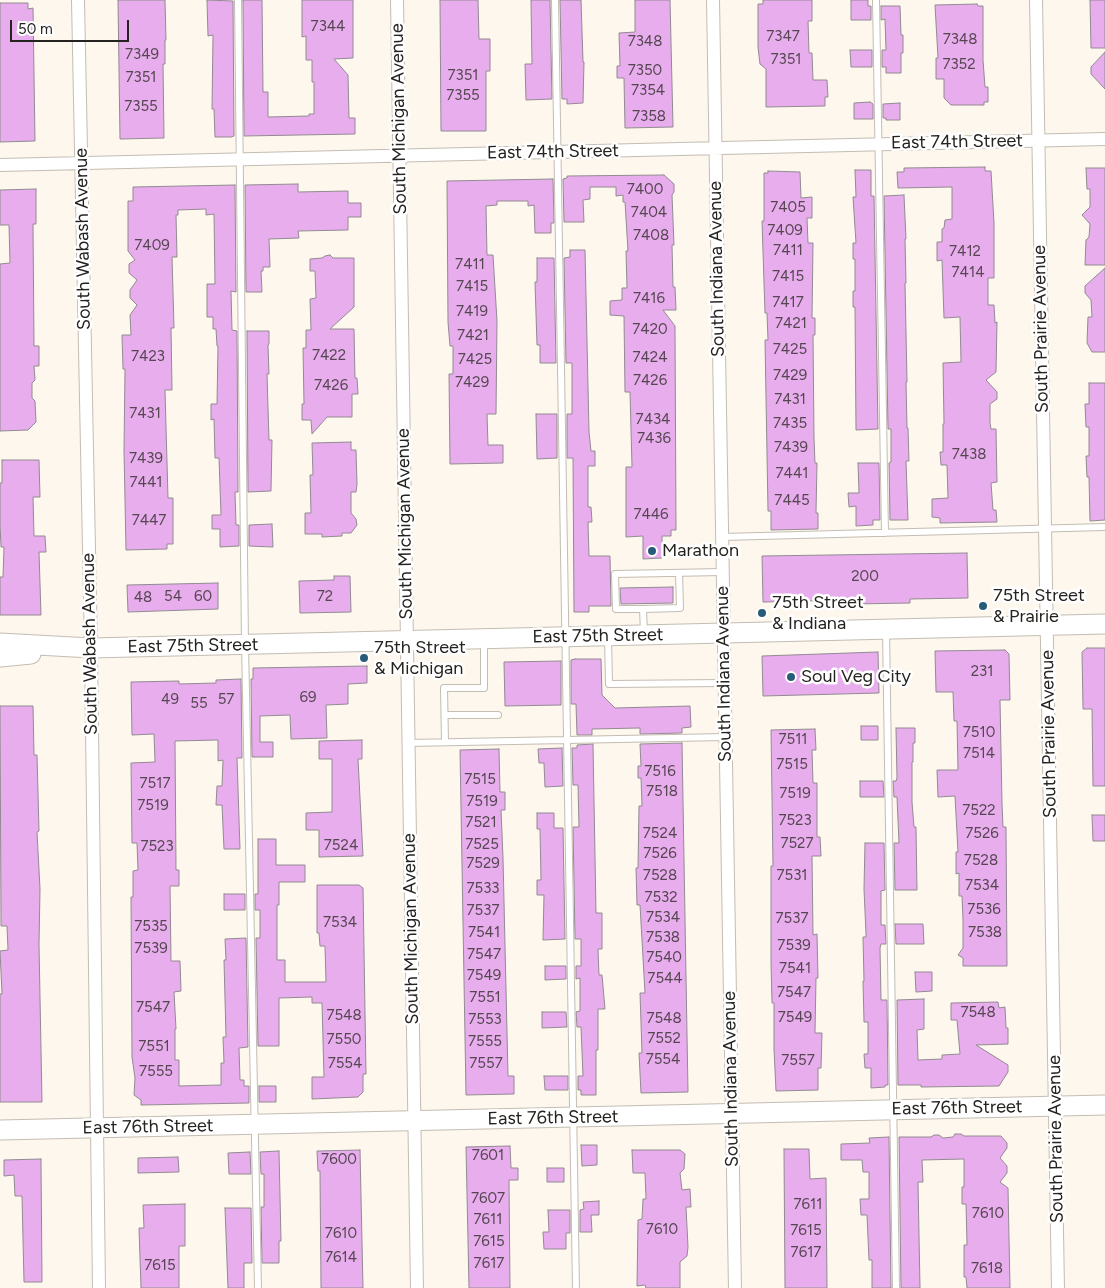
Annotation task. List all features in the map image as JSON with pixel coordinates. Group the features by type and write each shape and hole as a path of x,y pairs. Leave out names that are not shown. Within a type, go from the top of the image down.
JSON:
{"street":[{"name":"South Wabash Avenue","path":"78,0 91,648 100,1288"},
{"name":"South Michigan Avenue","path":"397,0 417,1288"},
{"name":"South Indiana Avenue","path":"713,0 735,1288"},
{"name":"South Prairie Avenue","path":"1036,0 1058,1288"},
{"name":"East 74th Street","path":"0,165 1105,139"},
{"name":"East 75th Street","path":"0,657 91,648 1105,624"},
{"name":"East 75th Street","path":"0,643 91,648"},
{"name":"East 76th Street","path":"0,1130 1105,1105"}],"lane":[{"path":"238,0 245,644 258,1288"},
{"path":"555,0 576,1288"},
{"path":"876,0 885,533"},
{"path":"722,537 1105,527"},
{"path":"679,573 680,608 616,609 615,574 722,572"},
{"path":"643,609 644,635"},
{"path":"886,629 896,1288"},
{"path":"608,636 609,684 724,683"},
{"path":"445,742 444,688 484,688 484,639"},
{"path":"445,715 498,715"},
{"path":"408,742 725,737"}],"building":[{"path":"118,0 165,0 166,40 165,64 163,64 164,138 120,139"},
{"path":"207,0 233,1 234,136 231,137 215,137 214,109 212,109 213,35 208,36"},
{"path":"243,0 262,0 263,92 268,92 268,117 309,116 309,114 314,114 312,60 306,60 306,36 302,37 302,0 353,0 353,58 334,59 348,75 349,118 355,118 355,134 244,136"},
{"path":"440,0 478,0 479,39 490,39 490,71 486,71 486,131 441,131"},
{"path":"531,0 550,0 552,99 526,100 525,64 532,64"},
{"path":"560,0 581,0 584,62 583,103 567,104 567,99 562,99"},
{"path":"635,0 670,0 673,127 625,128 624,78 617,78 617,66 620,66 619,33 635,32"},
{"path":"763,0 812,0 812,21 808,21 809,53 812,53 813,80 827,80 828,97 825,97 825,106 766,107 766,69 760,64 758,47 758,4 763,4"},
{"path":"851,0 868,0 868,6 871,6 871,20 851,20"},
{"path":"1090,0 1105,0 1105,48 1091,48"},
{"path":"0,3 28,3 28,9 33,8 35,141 0,142"},
{"path":"977,4 978,6 983,6 983,60 985,87 988,87 988,102 984,102 984,105 951,105 944,98 944,79 936,79 936,58 938,58 935,5"},
{"path":"881,6 900,6 901,35 903,35 901,73 886,73 886,67 882,67 882,50 886,50 885,19 881,20"},
{"path":"850,50 872,50 872,67 851,67"},
{"path":"1105,52 1105,89 1091,74 1091,67"},
{"path":"870,102 873,104 873,119 854,119 854,103"},
{"path":"900,103 900,120 886,120 886,118 883,118 883,104"},
{"path":"985,167 985,171 991,171 994,223 994,278 988,278 988,305 994,305 995,323 997,322 996,372 986,380 997,392 997,399 990,404 990,423 991,429 996,429 997,482 991,483 993,510 996,510 997,522 940,523 940,518 932,517 932,499 948,498 947,465 941,465 940,452 943,452 944,424 943,363 961,362 960,317 944,318 942,260 937,261 937,242 942,242 942,229 944,228 945,220 952,219 952,187 898,188 897,172 904,172 904,168"},
{"path":"1086,168 1105,168 1105,265 1085,265 1086,240 1089,237 1090,224 1082,215 1090,207 1090,189 1087,189"},
{"path":"855,170 871,170 871,196 874,196 878,429 856,430 855,307 853,307 855,259 853,259 853,243 856,243 853,197 856,197"},
{"path":"768,171 800,172 801,198 812,197 812,218 807,218 808,243 813,243 812,318 815,318 815,335 813,335 814,438 815,463 817,463 816,513 818,513 818,529 771,530 771,511 768,511 765,340 768,340 767,313 765,313 762,221 764,221 764,173 768,173"},
{"path":"664,175 674,184 672,195 674,245 672,245 673,287 675,287 676,310 663,310 675,326 676,530 671,530 671,536 662,536 662,558 643,559 643,536 626,537 626,467 632,467 630,392 625,392 624,316 610,315 610,301 622,300 622,288 627,288 626,251 628,251 625,202 623,202 623,195 616,196 616,187 590,187 590,199 583,200 584,222 564,222 563,179 567,178 567,176"},
{"path":"553,179 554,223 551,223 551,233 535,233 534,205 528,206 528,201 497,201 497,205 486,206 487,255 493,255 497,321 496,414 487,414 488,445 503,445 503,463 450,464 449,374 453,374 453,346 450,346 448,322 447,181"},
{"path":"298,184 298,192 348,191 348,203 361,203 361,217 348,217 348,230 298,231 299,238 269,239 270,267 263,267 263,271 261,271 262,292 246,292 245,185"},
{"path":"235,185 236,292 231,291 232,330 237,331 238,492 235,492 236,525 239,525 239,546 220,547 220,529 212,529 212,515 221,515 219,458 215,458 214,419 211,420 211,404 217,404 218,346 216,329 213,329 213,317 207,317 207,284 215,284 214,214 206,215 206,209 178,210 178,215 176,215 177,257 172,257 174,328 171,328 172,390 165,390 168,498 173,498 173,544 167,544 167,549 126,550 125,369 123,369 122,335 131,335 130,315 137,305 130,298 130,290 137,280 129,273 129,264 135,260 128,251 128,201 133,201 133,187"},
{"path":"36,189 36,224 33,224 34,346 39,346 39,366 34,366 35,380 32,383 32,398 35,401 36,422 28,430 0,431 0,264 10,263 9,225 0,225 0,190"},
{"path":"904,195 906,239 906,382 909,461 906,461 908,520 890,520 889,463 891,462 891,429 888,429 884,196"},
{"path":"570,250 585,250 589,432 591,451 595,451 595,466 588,466 588,507 591,507 592,522 588,522 589,556 610,556 611,606 589,606 589,612 574,612 573,458 567,458 567,414 572,414 572,363 566,363 564,258 570,257"},
{"path":"330,255 333,258 354,258 354,307 330,329 354,329 355,378 357,378 358,394 352,394 352,417 327,417 312,434 311,420 302,420 302,404 304,404 303,348 306,348 306,330 311,330 310,299 316,298 315,271 310,271 310,259"},
{"path":"537,258 554,258 556,363 540,363 540,345 537,345 535,282 537,282"},
{"path":"1105,268 1105,352 1092,352 1087,343 1088,317 1092,317 1091,300 1085,293 1085,286"},
{"path":"247,331 269,331 269,374 267,374 269,440 272,440 271,491 248,492"},
{"path":"1089,383 1105,383 1105,520 1090,521 1089,477 1087,477 1086,456 1089,456 1089,427 1086,427 1085,404 1089,404"},
{"path":"536,414 557,414 557,458 537,459"},
{"path":"351,442 351,450 356,450 357,484 356,492 351,492 351,513 356,519 357,525 351,533 342,533 342,536 322,537 322,534 305,534 305,513 311,513 310,475 313,475 312,443"},
{"path":"2,460 39,460 40,497 33,497 34,536 45,536 46,552 39,552 41,615 0,615 0,577 3,577 4,547 1,547 0,525"},
{"path":"858,463 879,463 880,520 873,520 873,525 856,526 856,506 849,507 848,493 859,493"},
{"path":"272,524 273,547 249,546 249,525"},
{"path":"967,553 968,598 910,599 910,603 853,604 853,600 763,602 762,556"},
{"path":"334,576 350,576 351,612 300,613 299,581 334,580"},
{"path":"218,583 218,609 128,612 127,585"},
{"name":"Marathon","path":"673,587 673,603 621,604 620,588"},
{"path":"1087,648 1105,648 1105,786 1093,786 1092,709 1083,709 1082,652"},
{"path":"1005,650 1009,654 1010,700 1000,700 1003,827 1006,827 1007,966 963,966 963,958 958,955 963,948 963,920 962,896 959,896 959,873 956,874 956,852 958,852 955,796 938,797 937,770 958,770 957,721 954,721 953,692 936,692 935,651"},
{"path":"878,652 879,693 763,696 762,656"},
{"path":"601,659 602,695 615,708 690,706 691,727 682,728 682,733 640,734 640,728 592,729 592,735 577,735 576,704 571,704 571,660"},
{"path":"561,661 561,705 505,706 504,662"},
{"path":"367,666 367,683 348,684 348,704 326,705 327,738 291,739 290,715 260,716 260,742 273,742 273,757 252,757 251,679 253,679 253,668"},
{"path":"241,679 242,758 237,758 240,849 224,849 222,805 216,805 217,786 222,786 223,760 218,761 218,740 175,741 176,870 179,870 179,886 170,886 171,961 180,961 181,991 174,992 175,1060 179,1060 179,1086 221,1085 221,1063 224,1063 223,1037 226,1037 225,939 246,938 248,1047 239,1048 240,1080 244,1080 244,1086 249,1086 249,1103 141,1105 141,1100 134,1095 135,1078 132,1057 131,897 133,897 133,871 138,870 137,843 132,843 131,763 155,762 154,734 132,735 131,682 179,681 179,684 216,683 216,680"},
{"path":"0,706 33,706 34,755 37,755 39,831 37,832 40,889 39,945 42,1102 0,1102 0,994 2,994 0,951 8,950 7,926 1,926"},
{"path":"861,726 878,726 878,740 861,740"},
{"path":"896,728 915,728 912,762 912,802 914,827 916,827 917,890 895,890 894,843 899,843 897,797 894,797 893,781 896,781 897,778"},
{"path":"815,729 816,750 812,750 813,783 817,783 817,837 820,837 821,856 812,856 813,935 817,934 818,978 816,978 815,1033 822,1033 821,1068 818,1068 818,1090 776,1091 771,963 771,866 773,866 771,730"},
{"path":"362,740 362,759 358,759 363,856 319,857 319,830 306,830 306,813 332,812 332,759 319,759 319,741"},
{"path":"682,743 688,1092 641,1093 639,1053 642,1053 640,993 645,993 640,905 637,905 636,868 638,868 639,806 642,806 641,778 638,778 638,766 641,766 640,744"},
{"path":"593,744 596,913 602,913 602,949 598,949 599,975 602,975 605,1009 598,1009 596,1095 581,1095 581,1090 578,1090 578,1076 583,1076 581,1027 577,1027 576,1012 580,1011 580,978 576,979 576,966 581,966 581,939 575,939 573,827 579,827 578,785 573,785 572,748 577,748 577,745"},
{"path":"562,748 563,786 545,787 544,763 539,763 538,749"},
{"path":"499,749 500,792 505,792 505,810 501,810 508,1076 514,1076 514,1094 466,1095 460,750"},
{"path":"860,781 883,781 884,797 860,797"},
{"path":"537,813 554,813 554,828 563,828 565,939 543,940 544,895 537,895 537,880 541,880 540,829 537,829"},
{"path":"1092,815 1105,815 1105,841 1093,841"},
{"path":"258,839 276,839 276,865 305,865 305,882 279,882 277,960 285,960 285,982 326,982 325,946 320,946 319,933 317,933 317,885 359,885 363,888 366,1074 363,1074 363,1092 358,1097 312,1099 312,1077 324,1077 322,1003 312,1003 312,997 279,998 279,1046 258,1046 256,938 260,938 260,910 255,910 255,894 258,894"},
{"path":"865,843 884,843 885,890 881,891 881,925 885,925 886,944 881,944 880,948 881,1000 887,1000 888,1085 871,1088 871,1068 865,1068 864,1054 868,1054 868,1022 864,1022 863,981 863,937 866,937"},
{"path":"224,894 245,894 245,910 224,910"},
{"path":"895,924 923,924 924,944 896,944"},
{"path":"545,966 566,966 566,979 545,980"},
{"path":"915,972 932,972 932,991 916,992"},
{"path":"924,999 924,1029 917,1030 918,1060 942,1059 942,1055 960,1054 957,1020 951,1020 951,1003 998,1002 999,1008 1005,1007 1008,1044 976,1045 1008,1065 1008,1072 999,1086 921,1087 921,1085 898,1085 897,1000"},
{"path":"542,1012 566,1012 567,1027 542,1028"},
{"path":"544,1076 568,1076 568,1090 545,1090"},
{"path":"259,1086 276,1086 276,1102 259,1102"},
{"path":"955,1134 964,1136 1001,1136 1007,1143 1007,1148 1000,1158 1007,1166 1007,1173 1000,1182 1008,1188 1010,1288 967,1288 966,1277 964,1277 964,1245 967,1245 966,1204 962,1204 964,1159 922,1160 923,1182 918,1182 920,1288 901,1288 899,1137 931,1137 939,1135 943,1138 953,1137"},
{"path":"889,1137 891,1288 872,1288 872,1260 869,1260 867,1215 861,1215 860,1199 869,1199 869,1172 863,1172 862,1160 841,1160 841,1144 870,1143 869,1138"},
{"path":"581,1145 597,1145 597,1165 582,1166"},
{"path":"510,1146 511,1168 518,1168 518,1180 509,1180 510,1288 469,1288 466,1147"},
{"path":"784,1149 809,1149 810,1179 826,1178 827,1288 785,1288"},
{"path":"360,1150 363,1288 321,1288 320,1171 318,1171 317,1151"},
{"path":"632,1150 680,1150 685,1154 684,1169 680,1173 682,1190 690,1189 691,1207 686,1207 688,1247 687,1256 680,1262 680,1288 646,1288 645,1285 637,1286 638,1220 642,1219 643,1199 646,1199 645,1173 633,1173"},
{"path":"279,1151 281,1241 279,1241 279,1263 262,1263 261,1207 264,1207 264,1174 261,1174 260,1152"},
{"path":"250,1152 251,1174 229,1174 228,1153"},
{"path":"178,1157 179,1172 138,1173 138,1158"},
{"path":"41,1159 42,1282 24,1282 22,1196 15,1196 14,1175 4,1176 4,1160"},
{"path":"547,1168 564,1168 564,1182 547,1182"},
{"path":"599,1201 599,1215 591,1215 592,1232 580,1232 580,1210 584,1209 583,1202"},
{"path":"185,1204 185,1246 179,1246 179,1288 141,1288 139,1228 144,1228 143,1205"},
{"path":"225,1208 251,1208 252,1263 244,1263 244,1288 228,1288"},
{"path":"548,1210 570,1210 570,1233 566,1233 566,1249 544,1249 543,1232 549,1232"}],"place":[{"name":"Marathon","path":"652,551"},
{"name":"75th Street & Prairie","path":"983,606"},
{"name":"75th Street & Indiana","path":"762,613"},
{"name":"75th Street & Michigan","path":"364,658"},
{"name":"Soul Veg City","path":"791,677"}]}
